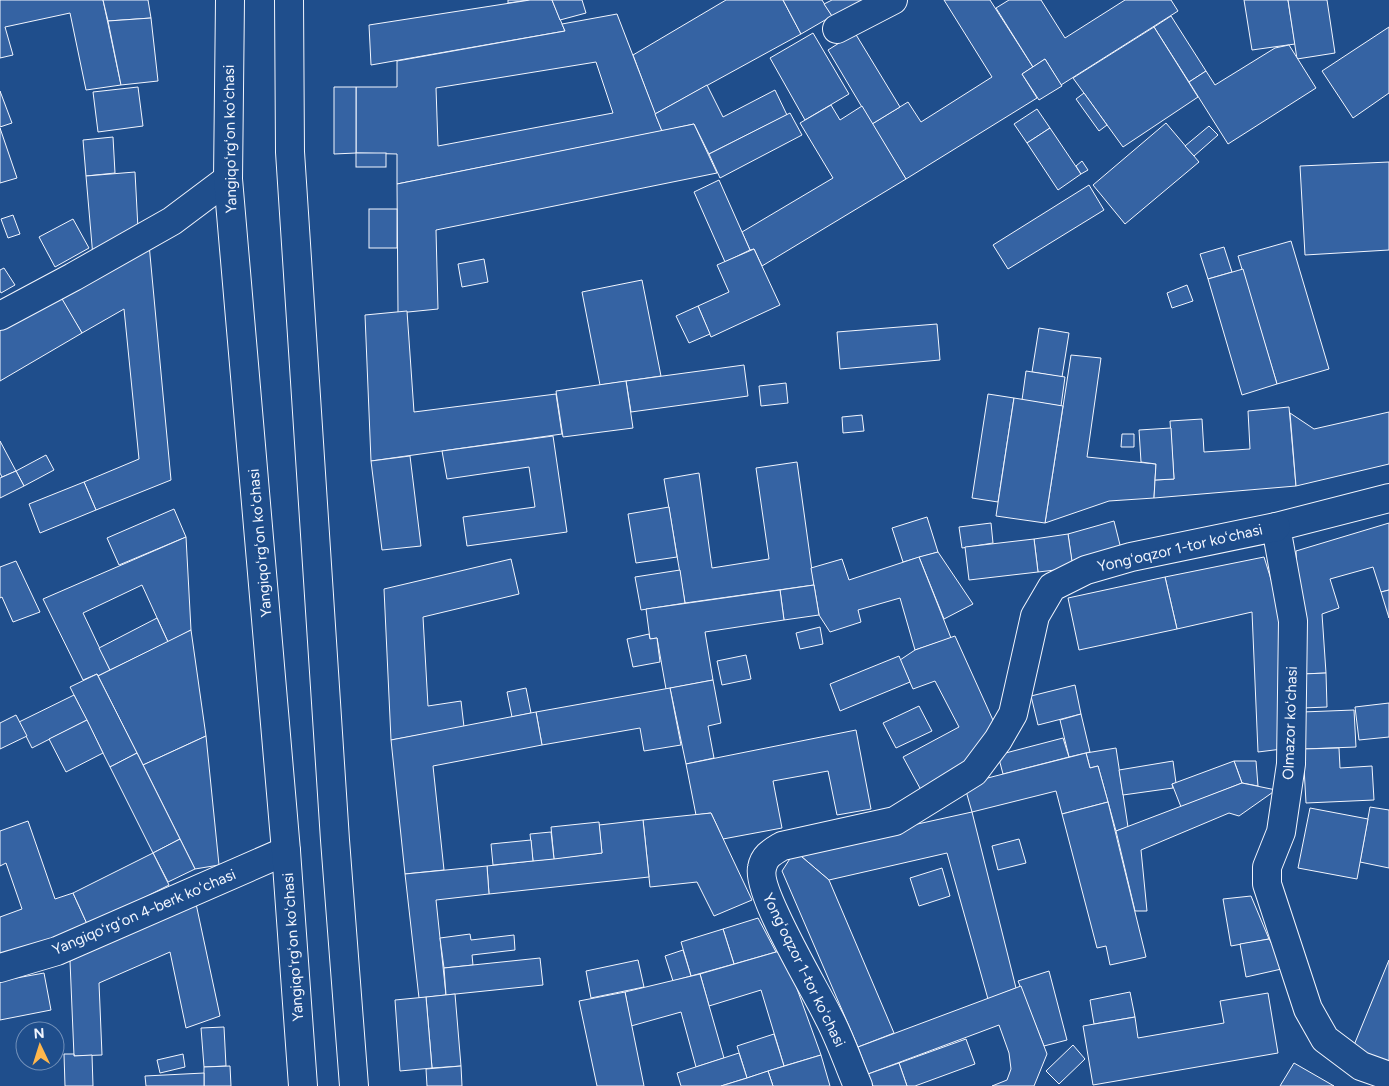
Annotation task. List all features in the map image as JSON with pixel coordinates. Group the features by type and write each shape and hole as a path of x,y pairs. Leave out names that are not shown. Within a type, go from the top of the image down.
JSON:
{"street":[{"name":"Yangiqoʻrgʻon koʻchasi","path":"230,0 228,179 286,851 304,1086"},
{"path":"289,0 290,152 335,840 354,1086"},
{"path":"837,29 893,0"},
{"path":"0,316 172,221 228,179"},
{"path":"1276,527 1389,498"},
{"name":"Olmazor koʻchasi","path":"1276,527 1293,621 1291,764 1281,832 1267,867 1267,884 1308,1009 1325,1039 1361,1066 1389,1076"},
{"name":"Yongʻoqzor 1-tor koʻchasi","path":"858,1086 830,1018 777,919 763,886 761,869 767,856 782,846 896,821 974,772 998,740 1013,714 1035,616 1052,587 1086,570 1131,556 1276,527"},
{"name":"Yangiqoʻrgʻon 4-berk koʻchasi","path":"0,968 58,951 286,851"}],"building":[{"path":"0,0 103,0 121,85 86,90 70,13 5,27 13,55 0,58"},
{"path":"103,0 148,0 151,18 108,21"},
{"path":"508,0 530,0 508,3"},
{"path":"530,0 552,0 565,31 371,65 369,25"},
{"path":"552,0 582,0 586,13 560,20"},
{"path":"726,0 783,0 801,34 655,114 633,55"},
{"path":"783,0 822,0 832,16 801,34"},
{"path":"832,0 870,0 832,22 829,18 832,16 824,4"},
{"path":"944,0 990,0 1033,67 1022,74 1037,98 906,179 872,124 908,102 921,122 992,77"},
{"path":"1009,0 1041,0 1065,38 1125,0 1171,0 1178,11 1061,85 1045,59 1033,67 996,8"},
{"path":"1244,0 1288,0 1295,44 1252,50"},
{"path":"1288,0 1327,0 1335,53 1297,59"},
{"path":"617,14 662,131 397,184 397,154 356,153 356,87 397,87 397,61 565,31 562,24","holes":["596,62 613,113 438,146 436,88"]},
{"path":"1171,16 1206,71 1189,82 1154,27"},
{"path":"151,18 158,81 121,85 108,21"},
{"path":"1154,27 1198,97 1123,147 1073,78"},
{"path":"1389,27 1389,93 1353,118 1322,71"},
{"path":"813,33 849,94 805,120 770,58"},
{"path":"855,33 900,107 872,124 828,50"},
{"path":"1289,45 1316,88 1228,144 1189,82 1206,71 1215,85 1275,48"},
{"path":"1045,59 1062,86 1039,100 1022,74"},
{"path":"707,85 723,117 775,90 787,115 709,154 694,124 662,131 655,114"},
{"path":"138,87 143,126 98,132 93,92"},
{"path":"334,87 356,87 356,153 334,154"},
{"path":"0,91 12,123 0,127"},
{"path":"1084,93 1107,125 1099,131 1076,99"},
{"path":"831,105 840,120 862,106 906,179 762,266 754,249 750,250 742,232 833,178 800,123"},
{"path":"1037,109 1050,128 1027,143 1014,124"},
{"path":"790,113 802,135 720,178 709,154"},
{"path":"1166,123 1199,162 1125,224 1093,185"},
{"path":"694,124 717,173 436,230 438,309 398,313 397,184"},
{"path":"1209,126 1218,135 1194,156 1185,146"},
{"path":"0,128 17,178 0,183"},
{"path":"1050,128 1081,174 1058,190 1027,143"},
{"path":"113,137 115,173 86,176 83,140"},
{"path":"356,153 386,153 386,167 356,167"},
{"path":"1082,161 1088,170 1081,174 1076,166"},
{"path":"1389,162 1389,250 1305,255 1300,166"},
{"path":"135,172 138,229 93,257 86,176"},
{"path":"719,180 750,250 725,262 694,192"},
{"path":"1089,185 1104,210 1008,269 993,245"},
{"path":"369,209 397,209 397,248 369,248"},
{"path":"13,215 20,234 8,238 1,219"},
{"path":"73,219 89,248 55,267 39,237"},
{"path":"1291,241 1329,369 1277,384 1238,256"},
{"path":"149,244 171,480 96,510 84,482 139,459 124,309 82,333 60,297"},
{"path":"1224,247 1232,272 1208,279 1200,254"},
{"path":"754,249 780,305 711,337 698,306 729,292 717,265"},
{"path":"484,259 488,282 462,287 458,264"},
{"path":"4,268 15,285 1,293 0,270"},
{"path":"1243,269 1277,384 1242,395 1208,279"},
{"path":"642,280 661,376 600,385 582,292"},
{"path":"1187,285 1193,301 1172,308 1167,293"},
{"path":"58,292 82,333 0,381 0,326"},
{"path":"698,306 710,334 689,343 676,316"},
{"path":"407,311 414,412 556,394 562,434 371,461 365,315"},
{"path":"937,324 940,360 840,369 837,332"},
{"path":"1039,328 1069,333 1062,377 1032,372"},
{"path":"1071,355 1101,358 1087,457 1156,464 1154,498 1109,501 1045,523"},
{"path":"744,365 748,396 631,412 626,381"},
{"path":"1026,371 1065,377 1061,406 1022,400"},
{"path":"626,381 633,428 563,437 556,391"},
{"path":"786,383 788,403 761,406 759,386"},
{"path":"988,394 1014,398 998,502 972,498"},
{"path":"1014,398 1063,406 1045,523 996,516"},
{"path":"1289,407 1296,486 1154,498 1155,480 1174,479 1170,421 1202,419 1204,452 1250,449 1248,411"},
{"path":"1389,412 1389,464 1296,486 1290,413 1314,429"},
{"path":"862,415 864,431 843,433 842,417"},
{"path":"1171,428 1174,479 1155,480 1156,464 1141,462 1139,430"},
{"path":"1122,434 1134,434 1134,447 1121,447"},
{"path":"553,436 567,532 467,546 463,517 535,507 529,467 447,479 442,451"},
{"path":"0,441 16,471 2,477 0,473"},
{"path":"46,455 54,470 24,486 16,471"},
{"path":"410,456 421,546 382,550 371,461"},
{"path":"797,462 814,585 685,603 664,479 699,473 712,568 769,559 756,468"},
{"path":"16,471 24,486 0,498 0,478"},
{"path":"84,482 96,510 40,533 29,504"},
{"path":"669,507 677,557 636,563 628,514"},
{"path":"174,509 186,537 119,565 107,538"},
{"path":"927,517 938,552 903,562 892,528"},
{"path":"1114,521 1121,549 1072,563 1068,534"},
{"path":"991,523 993,543 962,548 959,527"},
{"path":"1389,523 1389,590 1381,592 1373,567 1330,579 1339,608 1322,614 1326,673 1302,674 1296,551"},
{"path":"1068,534 1073,568 1038,572 1034,539"},
{"path":"186,537 191,630 168,642 142,585 83,613 110,670 83,680 43,599"},
{"path":"1034,539 1038,572 969,580 965,547"},
{"path":"938,552 973,604 944,619 919,557"},
{"path":"919,557 951,638 915,650 900,598 858,610 861,622 830,632 819,615 811,568 842,559 849,580"},
{"path":"1264,557 1280,608 1282,749 1258,752 1252,612 1177,629 1165,577"},
{"path":"511,559 519,594 423,617 428,706 461,701 464,727 391,740 384,589"},
{"path":"16,561 40,612 13,622 2,597 0,598 0,567"},
{"path":"680,570 685,603 641,610 635,577"},
{"path":"1165,577 1177,629 1079,650 1068,598"},
{"path":"814,585 819,615 784,620 780,590"},
{"path":"780,590 784,620 705,632 713,680 666,689 657,638 650,639 646,609"},
{"path":"1389,590 1389,618 1381,592"},
{"path":"157,618 168,642 110,670 99,648"},
{"path":"820,627 823,644 800,649 796,633"},
{"path":"191,630 206,736 143,765 98,676"},
{"path":"649,634 650,639 657,638 660,662 633,667 627,639"},
{"path":"955,636 997,729 962,764 921,790 903,757 959,727 935,681 913,689 900,660 915,650"},
{"path":"746,655 751,679 722,685 717,661"},
{"path":"899,656 910,682 840,711 830,684"},
{"path":"1326,673 1327,707 1303,708 1302,674"},
{"path":"97,674 137,753 110,767 70,687"},
{"path":"713,680 721,723 708,726 714,758 686,764 670,688"},
{"path":"1075,685 1081,714 1038,725 1031,696"},
{"path":"526,688 531,713 512,717 507,692"},
{"path":"670,688 681,745 644,751 640,728 542,745 536,712"},
{"path":"74,695 87,720 32,748 19,722"},
{"path":"1389,703 1389,737 1359,740 1355,707"},
{"path":"919,706 932,731 896,748 883,723"},
{"path":"1354,710 1356,747 1303,749 1302,712"},
{"path":"536,712 542,745 433,766 444,870 405,874 391,740"},
{"path":"1081,714 1090,752 1069,757 1060,720"},
{"path":"16,715 27,736 0,749 0,723"},
{"path":"87,720 103,753 66,772 49,739"},
{"path":"856,730 871,809 837,815 828,771 773,781 782,828 723,839 711,813 696,815 686,764"},
{"path":"206,736 219,865 195,869 143,765"},
{"path":"1063,738 1069,757 1003,774 998,755"},
{"path":"1116,748 1128,827 1116,831 1098,766 1090,768 1086,753"},
{"path":"1339,748 1340,768 1372,766 1374,800 1306,803 1303,749"},
{"path":"137,753 180,839 153,853 110,767"},
{"path":"1086,753 1090,768 1098,766 1108,802 1062,814 1056,791 972,812 964,784"},
{"path":"1173,761 1176,783 1172,784 1173,788 1123,795 1119,770"},
{"path":"1234,761 1256,761 1258,786 1242,783"},
{"path":"1234,761 1242,783 1181,807 1172,784"},
{"path":"1242,783 1276,790 1239,816 1229,813 1141,850 1147,911 1135,911 1116,831"},
{"path":"1108,802 1146,957 1110,965 1106,946 1097,948 1062,814"},
{"path":"1370,807 1389,810 1389,868 1360,862"},
{"path":"1310,808 1368,819 1357,879 1298,868"},
{"path":"972,812 1016,988 988,999 947,853 829,880 795,851"},
{"path":"711,813 752,900 714,916 697,882 650,887 643,820"},
{"path":"643,820 649,877 489,894 487,866 602,853 599,825"},
{"path":"28,821 55,899 73,893 88,926 0,958 0,917 22,909 6,863 0,866 0,831"},
{"path":"599,822 602,853 554,859 551,827"},
{"path":"551,832 554,859 533,861 530,834"},
{"path":"180,839 195,869 168,882 153,853"},
{"path":"1019,839 1026,863 998,870 992,846"},
{"path":"531,840 533,861 493,865 491,844"},
{"path":"795,851 829,880 894,1033 858,1047 782,871"},
{"path":"153,853 169,885 88,926 73,893"},
{"path":"487,866 489,894 436,900 446,995 419,998 405,874"},
{"path":"942,868 950,896 919,906 910,878"},
{"path":"1251,896 1269,939 1231,946 1223,899"},
{"path":"195,899 220,1016 186,1028 170,952 99,983 102,1055 74,1056 70,961"},
{"path":"758,918 776,952 734,964 723,929"},
{"path":"723,929 734,964 691,976 681,942"},
{"path":"470,934 471,940 514,935 515,950 472,955 473,965 444,968 440,938"},
{"path":"1269,939 1286,968 1246,977 1240,944"},
{"path":"683,950 691,976 673,981 665,956"},
{"path":"783,950 821,1055 784,1066 761,990 709,1006 700,974"},
{"path":"540,958 543,985 446,995 444,968"},
{"path":"638,960 644,987 591,998 586,971"},
{"path":"1389,960 1389,1065 1352,1050"},
{"path":"1049,971 1067,1040 1044,1046 1018,981"},
{"path":"44,973 51,1010 0,1020 0,981"},
{"path":"700,974 724,1058 696,1067 681,1012 631,1026 625,992"},
{"path":"1021,986 1047,1054 1034,1086 992,1086 1007,1080 1011,1069 1009,1053 999,1025 868,1074 858,1047"},
{"path":"625,992 644,1086 597,1086 579,1001"},
{"path":"1130,992 1135,1017 1094,1024 1090,1000"},
{"path":"1268,993 1278,1053 1093,1085 1083,1026 1135,1017 1138,1038 1224,1023 1220,1001"},
{"path":"455,994 461,1066 432,1068 426,997"},
{"path":"426,997 432,1068 400,1071 395,1000"},
{"path":"224,1027 226,1066 204,1067 201,1028"},
{"path":"774,1034 784,1066 747,1078 737,1046"},
{"path":"966,1039 975,1064 915,1086 907,1086 899,1063"},
{"path":"1073,1045 1085,1059 1059,1084 1046,1071"},
{"path":"739,1053 747,1078 721,1086 681,1086 677,1073"},
{"path":"65,1054 74,1054 74,1056 92,1055 93,1086 65,1086"},
{"path":"183,1054 185,1067 160,1073 157,1060"},
{"path":"821,1055 830,1086 773,1086 768,1071"},
{"path":"899,1063 907,1086 873,1086 868,1074"},
{"path":"1294,1063 1334,1086 1280,1086"},
{"path":"230,1066 231,1086 204,1086 204,1067"},
{"path":"461,1066 462,1086 427,1086 426,1069"},
{"path":"768,1071 773,1086 721,1086 747,1078"},
{"path":"204,1073 204,1086 146,1086 145,1076"}]}
